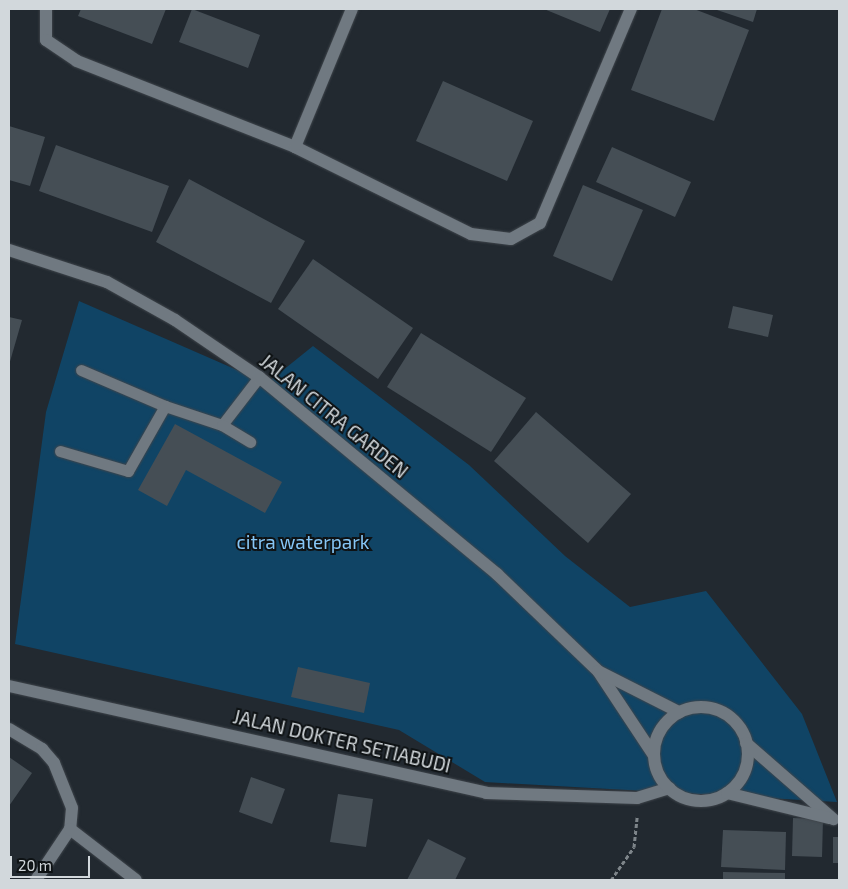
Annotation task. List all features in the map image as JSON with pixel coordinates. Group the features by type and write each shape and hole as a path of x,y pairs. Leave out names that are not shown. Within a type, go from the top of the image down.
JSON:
{"street":[{"path":"46,9 42,30 46,40 77,61 295,147 471,234 511,239 526,234 540,223 631,9"},
{"path":"295,147 352,9"},
{"name":"JALAN CITRA GARDEN","path":"9,250 107,282 175,320 259,377 497,574 598,671 653,754"},
{"name":"JALAN CITRA GARDEN","path":"598,671 679,712"},
{"name":"JALAN DOKTER SETIABUDI","path":"9,686 486,793 637,798 669,788"},
{"path":"692,708 720,712 732,719 746,743 836,819 727,793 700,801 669,788 660,779 653,754 660,730 679,712 692,708"},
{"path":"9,730 42,749 54,763 68,788 70,829 36,880"},
{"path":"727,793 745,771 746,743"},
{"path":"70,829 136,880"}],"lane":[{"path":"81,370 164,406 222,425 250,442"},
{"path":"222,425 259,377"},
{"path":"60,452 128,471 164,406"}],"path":[{"path":"611,880 634,847 637,798"}],"green space":[{"name":"citra waterpark","path":"79,301 267,383 313,346 469,465 565,556 630,607 706,591 802,714 837,802 485,782 399,730 15,644 46,412"}],"building":[{"path":"81,9 166,9 152,44 78,16"},
{"path":"192,9 260,35 248,68 179,42"},
{"path":"544,9 610,9 600,32"},
{"path":"662,9 694,9 749,30 714,121 631,90"},
{"path":"714,9 757,9 753,22"},
{"path":"443,81 533,121 507,181 416,141"},
{"path":"9,126 45,137 30,186 9,180"},
{"path":"56,145 169,186 152,232 39,191"},
{"path":"612,147 691,182 675,217 596,182"},
{"path":"189,179 305,241 271,303 156,242"},
{"path":"583,185 643,210 612,281 553,256"},
{"path":"313,259 413,328 378,379 278,309"},
{"path":"733,306 773,315 768,337 728,328"},
{"path":"9,317 22,320 9,365"},
{"path":"421,333 526,398 491,452 387,387"},
{"path":"536,412 631,494 588,543 494,461"},
{"path":"175,424 282,482 265,513 186,470 167,506 138,490"},
{"path":"298,667 370,683 364,713 291,697"},
{"path":"9,757 32,773 9,806"},
{"path":"251,777 285,789 272,824 239,812"},
{"path":"338,794 373,799 366,847 330,842"},
{"path":"793,818 823,819 822,857 792,856"},
{"path":"723,830 786,832 785,870 721,867"},
{"path":"833,837 839,837 839,863 833,863"},
{"path":"428,839 466,858 455,880 407,880"},
{"path":"723,872 785,873 785,880 723,880"}]}
